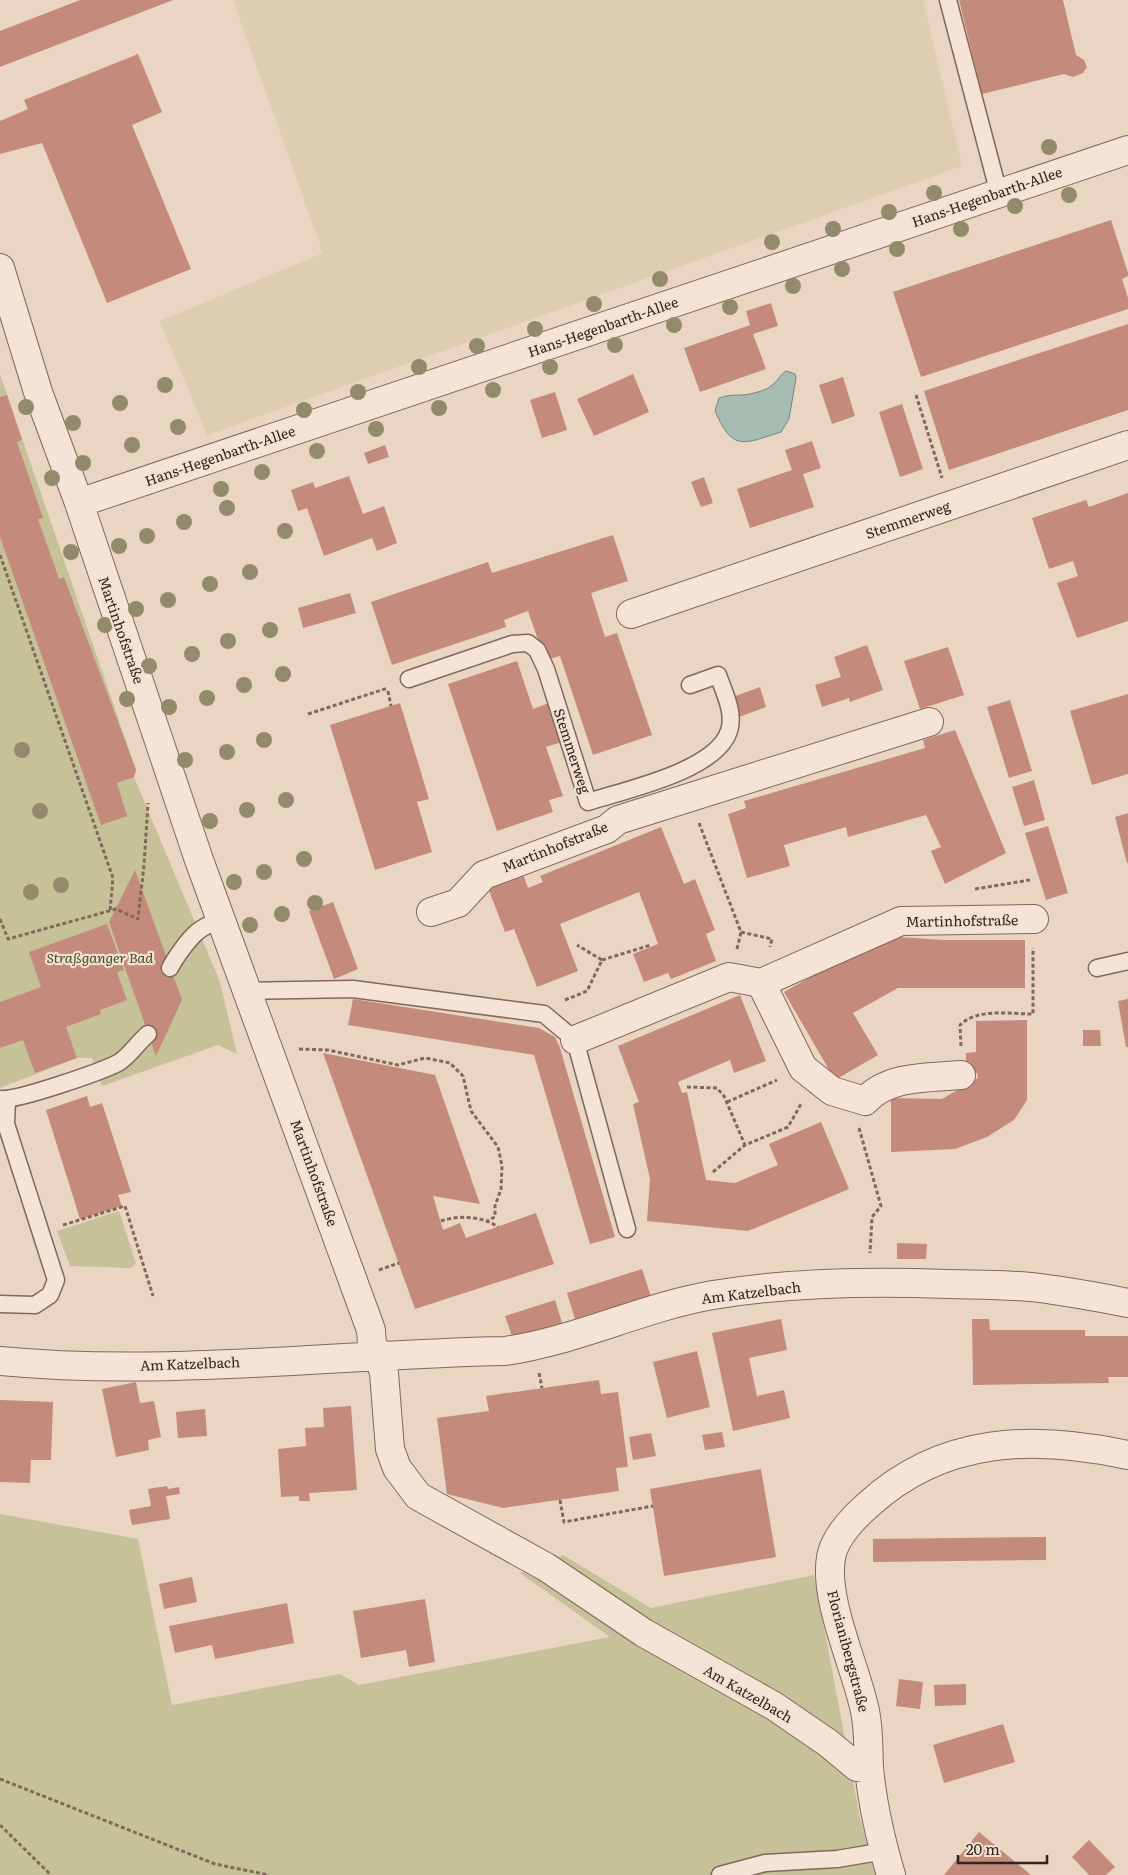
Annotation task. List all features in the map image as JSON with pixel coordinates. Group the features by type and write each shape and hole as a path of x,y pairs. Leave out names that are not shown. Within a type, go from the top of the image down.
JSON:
{"street":[{"name":"Hans-Hegenbarth-Allee","path":"79,503 1128,150"},
{"name":"Martinhofstraße","path":"0,268 38,392 79,503 166,764 220,918 371,1330 372,1344 379,1356"},
{"name":"Stemmerweg","path":"631,614 1128,445"},
{"name":"Martinhofstraße","path":"431,912 458,903 484,875 607,829 618,820 929,722"},
{"name":"Martinhofstraße","path":"761,982 901,921 1034,920"},
{"path":"575,1040 729,977 761,982 803,1068 832,1091 865,1101 874,1092 895,1081 961,1075"},
{"name":"Am Katzelbach","path":"0,1361 31,1364 127,1366 519,1349 712,1296 764,1288 869,1281 1053,1289 1128,1303"},
{"name":"Am Katzelbach","path":"379,1356 384,1373 390,1449 397,1468 418,1496 546,1567 644,1633 774,1706 828,1743 857,1767 869,1769"},
{"name":"Florianibergstraße","path":"888,1863 869,1769 865,1711 836,1610 830,1581 832,1551 854,1517 877,1496 935,1460 956,1452 988,1446 1046,1444 1088,1447 1128,1455"}],"lane":[{"path":"948,0 999,194"},
{"name":"Stemmerweg","path":"408,679 512,644 528,643 537,650 546,669 588,802 679,771 704,760 720,747 729,731 731,713 718,675 690,685"},
{"path":"173,974 175,958 182,953 196,932 220,918"},
{"path":"1097,968 1128,961"},
{"path":"247,991 353,989 544,1014 575,1040 627,1229"},
{"path":"0,1304 36,1305 50,1295 56,1280 6,1124 3,1099 118,1062 145,1032"},
{"path":"720,1875 765,1863 837,1858 888,1863"}],"path":[{"path":"916,396 951,505"},
{"path":"0,555 2,568 113,878 110,911"},
{"path":"308,714 387,688 408,679"},
{"path":"387,688 391,706"},
{"path":"0,919 8,939 116,909 138,919 148,801 166,764"},
{"path":"661,806 698,820 741,932"},
{"name":"Martinhofstraße","path":"961,1075 960,1025 967,1019 977,1015 1033,1014 1034,920"},
{"path":"577,945 602,960"},
{"path":"544,1014 552,1005 587,991 602,960 651,945"},
{"path":"299,1049 328,1050 391,1065 426,1058 450,1063 463,1076 471,1111 498,1147 502,1166 501,1189 495,1206 495,1217 488,1220"},
{"path":"727,1102 803,1068"},
{"path":"687,1086 717,1088 727,1102 745,1144"},
{"path":"865,1101 858,1130 881,1206 872,1217 869,1281"},
{"path":"713,1172 745,1144 788,1127 802,1102"},
{"path":"40,1232 125,1206 153,1296"},
{"path":"440,1221 470,1218 488,1220 498,1227"},
{"path":"379,1270 398,1264"},
{"path":"560,1500 564,1522 653,1506"},
{"path":"0,1779 215,1864 269,1875"},
{"path":"0,1824 51,1875"}],"shaded area":[{"path":"233,0 923,0 962,166 207,435 160,321 323,253"},
{"path":"786,371 795,374 796,378 789,419 781,432 757,440 740,441 734,439 721,424 715,411 719,398 749,394 768,388"}],"green space":[{"name":"Straßganger Bad","path":"0,374 136,770 134,777 220,982 237,1054 218,1045 102,1086 92,1058 77,1058 0,1088"},
{"path":"119,1211 136,1263 131,1268 70,1266 57,1231"},
{"path":"0,1514 138,1539 172,1705 340,1674 359,1685 610,1637 520,1573 563,1555 651,1608 814,1575 860,1818 876,1875 0,1875"}],"building":[{"path":"80,0 173,0 0,67 0,31"},
{"path":"959,0 1063,0 1076,55 1084,60 1087,67 1083,73 1073,77 1064,74 982,94"},
{"path":"138,54 162,112 132,125 191,269 107,303 42,143 0,154 0,121 28,109 24,100"},
{"path":"1111,220 1128,273 1128,276 1122,279 1128,298 1128,309 921,377 893,292"},
{"path":"771,303 778,326 753,334 766,369 700,392 684,348 750,325 746,311"},
{"path":"1128,324 1128,410 949,470 924,391"},
{"path":"633,374 649,412 594,436 577,399"},
{"path":"843,377 855,416 832,424 819,385"},
{"path":"555,392 567,430 542,438 530,400"},
{"path":"7,395 22,440 17,442 43,518 38,519 59,579 64,577 136,770 134,777 117,783 127,816 101,825 0,537 0,397"},
{"path":"902,404 923,469 900,477 879,412"},
{"path":"812,441 821,468 803,474 814,507 750,528 737,489 792,470 785,450"},
{"path":"385,445 389,457 368,464 364,453"},
{"path":"349,476 363,514 384,506 397,543 377,551 372,538 324,556 307,508 298,511 291,490 313,482 315,488"},
{"path":"704,477 713,503 701,507 691,482"},
{"path":"1128,493 1128,621 1077,638 1057,583 1078,576 1073,561 1049,569 1032,518 1086,500 1089,507"},
{"path":"613,535 628,581 591,593 605,637 617,633 652,735 593,755 560,656 545,660 528,611 504,620 506,627 392,665 371,602 488,562 492,573"},
{"path":"350,593 356,613 303,628 298,608"},
{"path":"867,645 883,690 850,702 849,698 822,707 815,685 841,677 834,657"},
{"path":"948,647 964,695 920,709 904,661"},
{"path":"517,661 533,709 549,703 562,742 546,747 563,796 549,800 553,812 497,831 448,684"},
{"path":"760,687 766,707 739,717 733,697"},
{"path":"1128,694 1128,774 1092,785 1070,711"},
{"path":"1010,700 1032,771 1009,778 987,707"},
{"path":"400,703 429,799 417,802 432,852 375,870 330,725"},
{"path":"955,730 1006,853 945,884 931,851 941,847 926,815 848,837 846,827 784,845 790,866 747,878 728,814 746,808 744,801 925,748 923,740"},
{"path":"1034,780 1045,820 1024,826 1012,787"},
{"path":"1128,813 1128,863 1127,863 1115,817"},
{"path":"1048,826 1068,893 1046,900 1025,833"},
{"path":"661,827 684,884 695,879 715,930 706,934 716,961 671,979 668,973 644,982 633,954 658,944 639,892 560,924 578,971 537,987 514,929 505,932 488,888 523,874 528,888 543,882 540,876"},
{"path":"135,870 182,1000 156,1056 109,922"},
{"path":"333,902 358,969 334,979 309,911"},
{"path":"107,924 124,970 117,972 127,1000 100,1010 101,1014 66,1027 77,1058 35,1073 23,1040 0,1048 0,1002 41,987 29,952"},
{"path":"883,936 944,940 1025,940 1025,988 898,988 853,1013 878,1055 835,1080 784,992"},
{"path":"740,995 766,1061 734,1073 730,1060 678,1082 682,1093 687,1092 706,1180 735,1183 778,1165 769,1144 821,1122 849,1189 748,1231 647,1221 650,1179 633,1104 639,1102 618,1046"},
{"path":"353,999 539,1028 555,1037 560,1048 615,1237 590,1244 534,1055 348,1025"},
{"path":"1128,999 1128,1047 1126,1047 1118,1001"},
{"path":"1027,1020 1027,1100 1014,1120 987,1137 955,1149 891,1152 891,1098 942,1099 978,1078 977,1073 966,1072 966,1053 976,1052 976,1021"},
{"path":"1083,1030 1100,1030 1101,1046 1083,1046"},
{"path":"323,1053 435,1075 480,1204 433,1196 443,1230 460,1223 466,1238 536,1213 554,1264 415,1309"},
{"path":"87,1096 90,1107 102,1103 131,1192 118,1195 122,1206 80,1219 46,1110"},
{"path":"897,1243 927,1244 926,1259 897,1259"},
{"path":"642,1269 652,1300 595,1318 593,1313 575,1319 567,1293"},
{"path":"555,1300 562,1323 513,1339 505,1316"},
{"path":"781,1319 787,1350 749,1358 757,1396 784,1390 790,1418 733,1431 712,1333"},
{"path":"972,1319 989,1319 990,1330 1085,1330 1085,1336 1128,1336 1128,1377 1108,1377 1109,1383 973,1385"},
{"path":"697,1351 710,1407 667,1418 653,1362"},
{"path":"599,1380 601,1394 618,1392 628,1467 616,1468 619,1491 503,1508 447,1494 437,1418 489,1411 486,1396"},
{"path":"136,1382 140,1403 154,1401 161,1437 148,1440 149,1450 116,1457 102,1389"},
{"path":"0,1400 53,1402 51,1460 31,1460 30,1483 0,1482"},
{"path":"351,1406 357,1490 309,1493 310,1501 299,1501 299,1496 281,1497 278,1449 306,1446 305,1428 324,1427 323,1408"},
{"path":"205,1409 207,1436 178,1438 176,1412"},
{"path":"722,1432 725,1447 705,1450 702,1435"},
{"path":"651,1433 656,1456 633,1460 629,1437"},
{"path":"761,1469 776,1557 664,1576 650,1489"},
{"path":"167,1486 168,1489 179,1487 180,1494 166,1496 170,1519 132,1525 129,1510 151,1506 148,1489"},
{"path":"1046,1537 1046,1560 873,1562 873,1539"},
{"path":"192,1577 197,1602 164,1609 159,1584"},
{"path":"425,1599 435,1662 409,1667 406,1650 361,1658 353,1611"},
{"path":"287,1603 294,1643 215,1659 212,1645 175,1653 169,1626"},
{"path":"899,1679 923,1682 920,1709 896,1706"},
{"path":"966,1684 966,1705 935,1706 934,1685"},
{"path":"1003,1724 1015,1762 944,1783 933,1745"},
{"path":"979,1832 1031,1875 944,1875"},
{"path":"1089,1840 1115,1867 1106,1875 1089,1875 1072,1857"}]}
